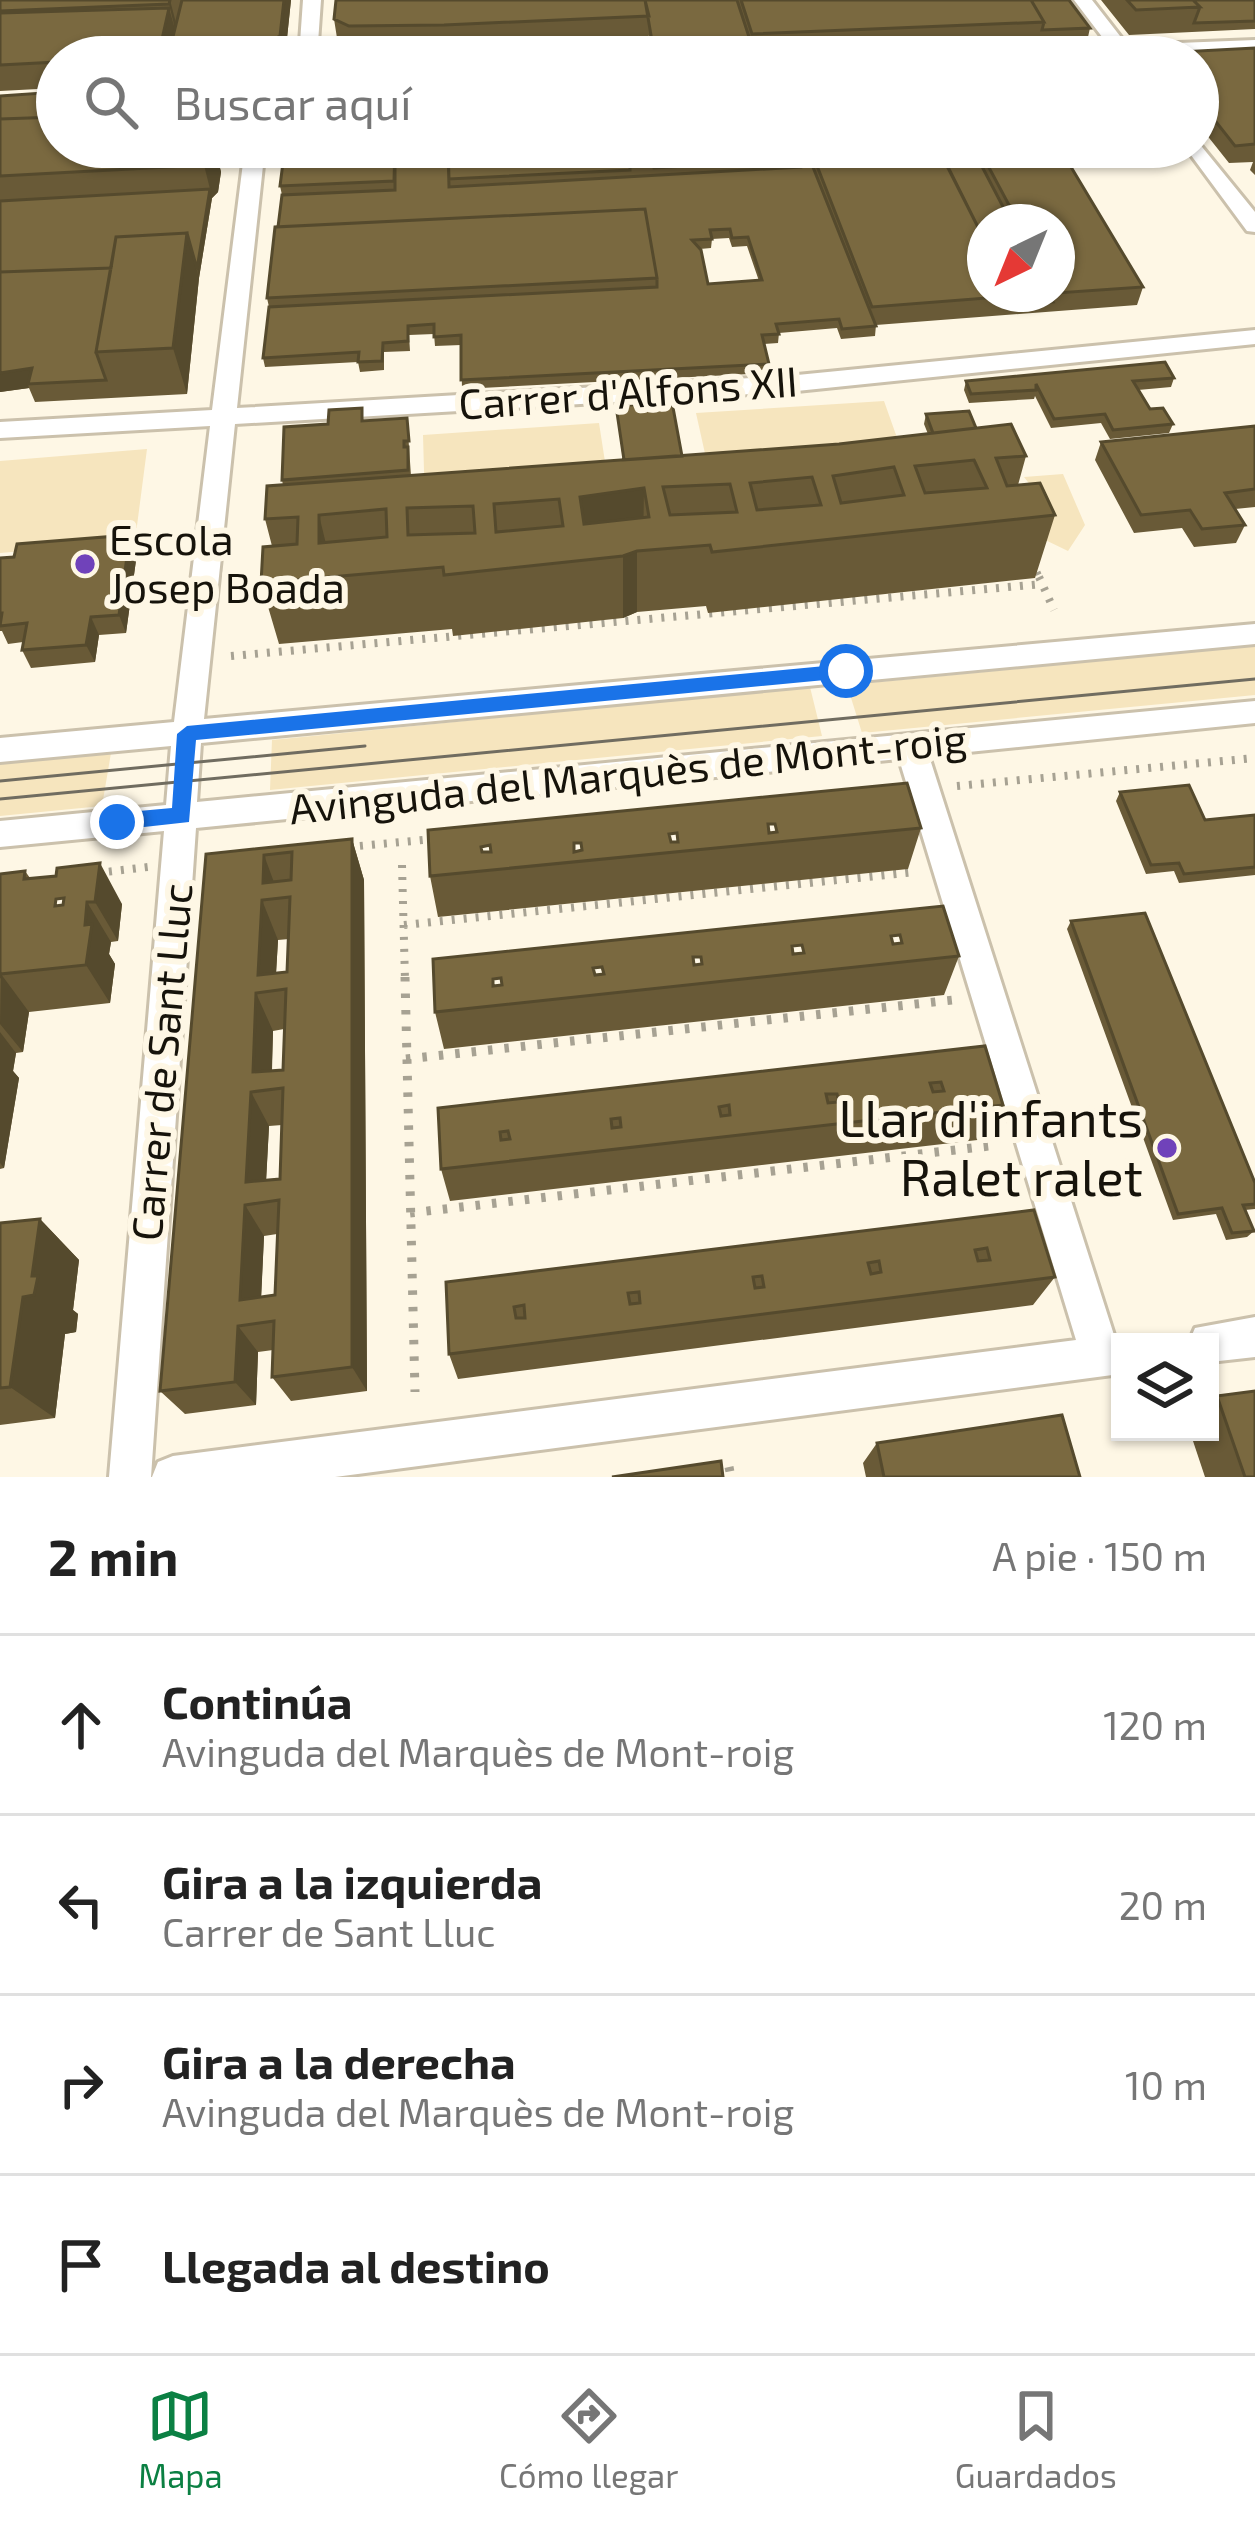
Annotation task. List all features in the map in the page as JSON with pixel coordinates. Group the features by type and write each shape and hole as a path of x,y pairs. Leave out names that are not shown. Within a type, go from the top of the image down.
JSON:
{"street":[{"path":"309,36 312,0"},
{"path":"1083,0 1110,36"},
{"path":"1219,48 1255,46"},
{"name":"Carrer de Sant Lluc","path":"130,1477 187,734 252,168"},
{"path":"1211,168 1255,226"},
{"name":"Carrer d'Alfons XII","path":"0,430 788,384 1255,337"},
{"name":"Avinguda del Marquès de Mont-roig","path":"0,750 1255,634"},
{"name":"Avinguda del Marquès de Mont-roig","path":"0,834 1255,712"},
{"path":"173,1477 1110,1355 911,747"},
{"path":"1219,1341 1255,1337"}],"path":[{"path":"1026,544 1054,610"},
{"path":"231,656 1043,584"},
{"path":"944,788 1255,758"},
{"path":"341,848 457,836"},
{"path":"91,874 163,865"},
{"path":"402,865 415,1392"},
{"path":"404,925 917,872"},
{"path":"406,1059 955,1000"},
{"path":"410,1213 998,1145"}],"shaded area":[{"path":"884,401 912,480 714,494 696,413"},
{"path":"599,423 610,494 425,507 423,435"},
{"path":"147,449 135,541 0,553 0,461"},
{"path":"1063,474 1085,525 1068,551 1037,536 1053,514 1024,477"},
{"path":"1255,646 1255,695 862,733 847,685"},
{"path":"810,687 822,736 270,790 272,740"},
{"path":"111,753 102,806 0,816 0,763"}],"building":[{"path":"0,0 170,0 169,4 0,11"},
{"path":"182,0 284,0 280,36 173,36"},
{"path":"336,0 645,0 649,16 349,26 334,19"},
{"path":"645,0 737,0 749,36 651,36"},
{"path":"741,0 1031,0 1044,22 752,34"},
{"path":"1031,0 1069,0 1090,28 1042,30 1044,22"},
{"path":"1127,0 1193,0 1200,7 1136,10"},
{"path":"1193,0 1255,0 1255,21 1194,23 1200,7"},
{"path":"169,8 163,36 36,36 36,63 0,65 0,13"},
{"path":"1255,48 1255,144 1235,146 1219,126 1219,50"},
{"path":"36,93 36,118 0,119 0,96"},
{"path":"36,118 36,168 148,168 0,176 0,119"},
{"path":"282,168 394,168 394,181 280,186"},
{"path":"395,168 449,168 449,187 813,168 876,326 842,329 839,319 776,324 779,334 762,335 769,364 461,380 461,335 434,337 434,324 408,326 408,341 383,343 382,361 358,362 359,352 263,358 269,307 657,287 645,209 278,227 282,195 395,190","holes":["730,229 732,238 748,237 762,280 708,284 701,250 692,240 712,239 710,230"]},
{"path":"449,168 630,168 630,170 449,179"},
{"path":"818,168 948,168 967,205 967,300 872,307"},
{"path":"948,168 983,168 1002,204 967,205"},
{"path":"989,168 1072,168 1143,287 1075,292 1075,204 1008,204"},
{"path":"210,189 197,269 187,233 116,237 111,268 0,272 0,201"},
{"path":"645,209 657,278 267,298 275,227"},
{"path":"187,233 173,348 96,352 116,237"},
{"path":"111,268 96,352 106,380 28,384 32,368 0,373 0,272"},
{"path":"1165,362 1174,378 1133,381 1150,409 1163,408 1173,424 1113,430 1105,414 1054,419 1036,384 1036,390 971,394 966,381"},
{"path":"672,402 682,456 624,460 616,406"},
{"path":"362,408 362,421 407,418 408,470 282,480 284,427 328,424 329,410"},
{"path":"969,411 976,428 933,433 926,414"},
{"path":"1011,424 1026,456 996,458 1007,486 1040,483 1055,515 712,552 710,545 637,551 444,575 443,567 261,583 263,547 297,544 298,517 265,519 267,486 839,444","holes":["974,460 987,488 925,493 915,466","894,467 904,495 841,503 833,476","812,477 821,505 757,510 750,483","730,484 737,512 670,515 663,487","644,488 649,517 584,524 580,497","559,499 563,526 496,532 494,504","473,506 475,533 408,535 407,508","386,509 387,537 319,543 319,515"]},
{"path":"1255,426 1255,489 1225,493 1245,525 1202,529 1190,510 1141,515 1101,442"},
{"path":"130,535 119,615 91,617 86,645 22,650 27,623 0,626 0,558 14,557 17,544"},
{"path":"907,783 921,828 430,876 428,830"},
{"path":"1189,785 1205,820 1255,815 1255,867 1184,874 1179,863 1151,865 1120,792"},
{"path":"352,839 352,1367 272,1377 274,1321 238,1326 235,1382 160,1391 206,854","holes":["292,852 291,880 263,883 264,855","290,897 287,972 258,975 262,900","286,989 283,1070 253,1072 256,993","283,1088 280,1179 246,1182 251,1092","279,1200 275,1295 240,1300 245,1205"]},
{"path":"100,863 95,902 87,902 85,925 92,924 86,965 1,974 0,978 0,874 25,871 24,879 56,876 57,868"},
{"path":"943,906 959,956 435,1012 433,959"},
{"path":"1145,913 1255,1183 1255,1204 1243,1205 1254,1231 1232,1233 1222,1208 1178,1214 1071,921"},
{"path":"985,1046 1003,1105 441,1169 438,1108","holes":["941,1082 944,1091 933,1092 930,1083","826,1094 837,1094 839,1102 828,1103","729,1105 730,1115 721,1116 719,1107"]},
{"path":"1034,1210 1055,1277 449,1354 446,1282","holes":["987,1248 990,1260 978,1261 975,1250","879,1261 881,1272 871,1274 868,1263","762,1276 764,1287 755,1288 753,1277","639,1292 640,1303 630,1304 628,1293","524,1305 525,1318 516,1318 514,1307"]},
{"path":"40,1219 34,1295 23,1297 10,1387 0,1388 0,1223"},
{"path":"1255,1391 1255,1477 1245,1477 1219,1396"},
{"path":"1062,1415 1080,1477 884,1477 877,1443"},
{"path":"721,1461 723,1477 612,1477"}],"tram line":[{"path":"0,799 1255,679"},
{"path":"0,781 365,746"}],"place":[{"name":"Escola Josep Boada","path":"85,564"},
{"name":"Llar d'infants Ralet ralet","path":"1167,1148"}],"route":[{"path":"117,822 182,816 187,734 846,671"}]}
